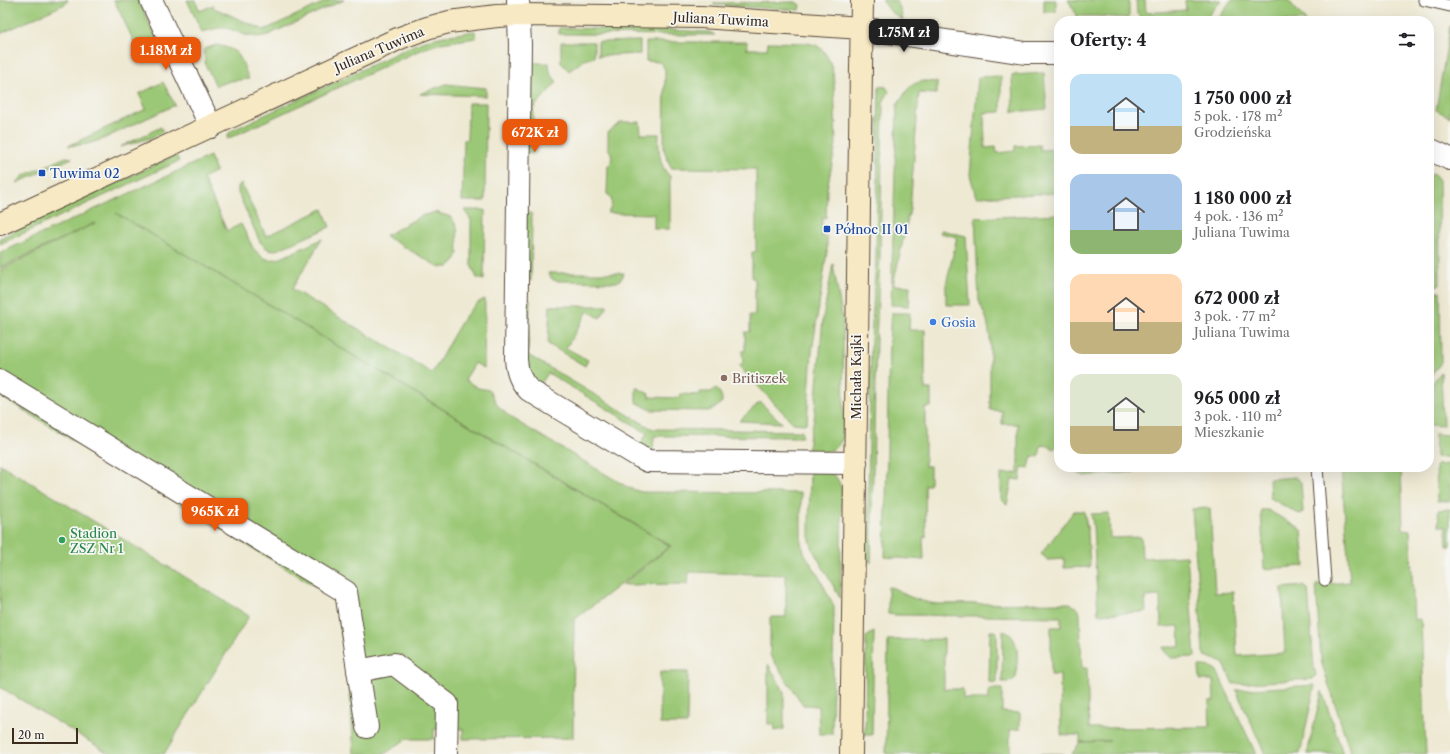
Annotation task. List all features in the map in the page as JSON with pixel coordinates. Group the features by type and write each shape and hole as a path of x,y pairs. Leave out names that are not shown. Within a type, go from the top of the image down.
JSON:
{"street":[{"path":"151,0 211,126"},
{"name":"Michała Kajki","path":"851,754 862,0"},
{"path":"519,8 516,359 518,375 523,383 529,390 648,461 856,463"},
{"name":"Juliana Tuwima","path":"0,224 400,38 427,28 469,19 496,16 519,8 694,17 861,28"},
{"path":"861,28 1025,53 1054,53"},
{"path":"0,381 346,592 367,727"},
{"path":"358,671 394,664 446,704 446,754"}],"lane":[{"path":"1424,0 1450,6"},
{"path":"1317,472 1325,580"}],"green space":[{"path":"0,0 68,0 65,4 0,34"},
{"path":"114,0 138,0 164,53 144,63"},
{"path":"187,0 195,0 200,11 213,5 214,8 264,30 329,0 344,0 268,35 258,37 245,35 227,28 218,28 202,32"},
{"path":"882,0 895,0 899,5 903,20 891,12"},
{"path":"1044,0 1056,0 1056,12 1044,12"},
{"path":"1068,0 1129,0 1129,16 1076,16"},
{"path":"1136,0 1145,0 1146,13 1186,10 1185,0 1221,0 1208,16 1139,16 1137,14"},
{"path":"1231,0 1288,0 1302,16 1220,16"},
{"path":"796,2 800,5 799,10 714,5 714,3"},
{"path":"1450,26 1450,117 1436,110"},
{"path":"559,28 671,30 710,32 715,35 559,34"},
{"path":"475,31 476,38 441,43 420,50 227,139 229,133 233,130 416,44 439,37"},
{"path":"640,41 640,54 598,56 598,42"},
{"path":"561,42 594,42 594,57 584,60 569,71 561,63"},
{"path":"646,42 747,42 748,48 745,49 767,49 768,42 806,43 816,45 823,50 831,63 834,79 836,144 827,189 826,218 822,218 822,237 827,237 827,252 812,352 807,422 804,424 793,423 739,366 743,362 742,351 745,351 745,332 750,332 750,315 755,315 755,279 752,278 752,252 756,252 756,169 671,168 664,150 665,69 660,62 646,61"},
{"path":"216,45 231,49 238,55 249,79 230,81 216,86 205,64 204,49"},
{"path":"527,63 549,63 550,73 557,82 533,110 533,153 526,153"},
{"path":"1044,73 1047,109 1013,112 1012,75"},
{"path":"1001,76 1001,112 984,113 985,148 996,147 997,153 1015,151 1015,146 1040,145 1040,150 1054,149 1054,193 976,197 970,175 978,77"},
{"path":"163,82 175,105 103,139 88,144 68,146 146,109 139,94"},
{"path":"918,82 937,82 937,94 919,93 910,209 893,285 910,286 909,306 891,305 897,105 910,87"},
{"path":"446,84 486,88 486,96 420,94"},
{"path":"879,86 886,87 889,92 883,102 871,563 867,555 871,340 876,259"},
{"path":"468,103 486,103 485,201 462,201 464,140 467,139"},
{"path":"621,122 640,122 641,134 659,134 661,162 666,172 670,176 670,229 654,229 654,214 607,213 611,208 611,197 607,194 608,166 612,159 608,148 608,132"},
{"path":"161,127 163,132 151,138 120,147"},
{"path":"176,155 179,161 0,244 0,238"},
{"path":"210,156 216,171 203,178 227,231 241,224 253,248 261,256 269,260 281,258 322,239 292,289 432,373 462,320 477,303 485,299 484,368 475,363 465,380 478,388 489,390 498,406 511,418 629,488 641,492 801,493 801,543 805,554 834,606 832,734 819,734 818,706 803,705 770,655 770,617 786,617 786,575 689,572 688,584 622,585 671,546 116,213 670,546 574,620 573,738 463,739 463,729 434,729 434,739 406,739 385,754 354,754 349,680 335,598 0,396 0,270 95,223 0,268 0,253"},
{"path":"66,157 72,158 17,183 23,176"},
{"path":"1434,174 1439,180 1440,285 1434,286"},
{"path":"241,183 266,236 323,209 330,227 271,251 260,242 238,193 238,187"},
{"path":"464,210 485,210 484,280 477,278 471,265 471,220"},
{"path":"435,212 451,217 457,227 458,254 454,262 448,267 439,267 385,236 421,216"},
{"path":"526,213 532,213 531,281 525,278"},
{"path":"1054,214 1054,449 1049,446 1041,445 1039,457 1032,456 1029,468 1022,467 1020,480 1012,479 1007,505 1001,499 1001,474 1018,473 1018,424 1002,424 1002,411 990,410 990,337 987,320 979,301 975,218"},
{"path":"941,230 966,236 970,305 946,305 946,285 957,237 940,233"},
{"path":"833,264 843,322 844,436 841,442 830,451 809,453 809,439 814,420 823,318"},
{"path":"548,273 624,273 622,278 617,282 556,281 552,279"},
{"path":"1434,291 1440,291 1441,363 1434,371"},
{"path":"530,299 528,355 649,427 653,429 802,431 802,437 654,436 653,451 639,447 647,433 548,373 539,387 525,367 527,303"},
{"path":"550,306 608,306 600,318 588,311 566,348 588,360 585,366 548,344"},
{"path":"891,313 910,313 909,330 925,330 925,389 931,389 931,407 925,407 925,466 930,466 930,485 925,485 926,537 923,537 924,560 885,557 889,341"},
{"path":"1441,372 1443,426 1434,425 1434,381"},
{"path":"636,387 649,394 649,397 679,398 680,394 700,395 700,392 711,392 715,388 722,397 722,402 714,409 708,411 651,410 636,402"},
{"path":"760,402 782,423 739,421"},
{"path":"1435,434 1450,435 1450,457 1436,457"},
{"name":"Stadion ZSZ Nr 1","path":"0,464 249,616 164,754 110,754 0,687"},
{"path":"1450,464 1450,501 1437,501 1436,465"},
{"path":"810,470 826,471 834,475 840,483 842,490 840,598 813,550 809,536"},
{"path":"1076,472 1134,472 1084,476"},
{"path":"1341,472 1401,472 1403,529 1410,530 1414,620 1421,619 1426,754 1351,754 1321,661 1316,585 1350,582"},
{"path":"1295,477 1301,482 1303,512 1301,514 1270,498 1269,479"},
{"path":"1210,508 1215,593 1233,592 1237,656 1285,653 1282,588 1303,586 1308,589 1314,667 1316,675 1313,679 1233,684 1224,664 1205,656 1203,652 1192,509"},
{"path":"1450,509 1450,546 1447,546 1446,526 1439,526 1438,510"},
{"path":"1261,510 1268,510 1302,530 1305,566 1264,569"},
{"path":"1074,511 1084,511 1088,533 1090,567 1064,568 1064,559 1048,560 1041,554"},
{"path":"1109,513 1110,538 1141,537 1142,558 1187,556 1195,657 1171,658 1164,651 1163,647 1180,647 1179,626 1161,627 1160,596 1145,597 1146,612 1098,614 1093,525 1091,514"},
{"path":"888,587 915,599 937,604 1070,603 1078,609 1080,614 1082,668 1087,668 1089,728 1210,727 1209,701 1214,701 1213,680 1200,680 1199,666 1207,666 1217,671 1256,754 1072,754 1080,742 1080,735 1061,735 1060,675 1051,675 1051,627 1061,627 1061,617 888,614"},
{"path":"990,631 996,631 997,633 997,683 989,682"},
{"path":"1003,631 1013,638 1017,650 1016,677 1012,681 1006,682 1002,682"},
{"path":"874,632 872,735 865,735 866,637"},
{"path":"944,639 944,689 963,689 963,699 989,699 989,689 1002,689 1002,712 1020,713 1020,729 1010,730 1010,753 1063,754 886,754 888,640"},
{"path":"768,664 784,691 784,729 775,731 774,724 768,724"},
{"path":"660,672 688,672 687,724 660,724"},
{"path":"1315,685 1300,754 1265,754 1236,690"},
{"path":"1322,691 1343,754 1307,754"}],"place":[{"name":"Tuwima 02","path":"42,173"},
{"name":"Północ II 01","path":"827,229"},
{"name":"Gosia","path":"933,322"},
{"name":"Britiszek","path":"724,378"},
{"name":"Stadion ZSZ Nr 1","path":"62,540"}]}
